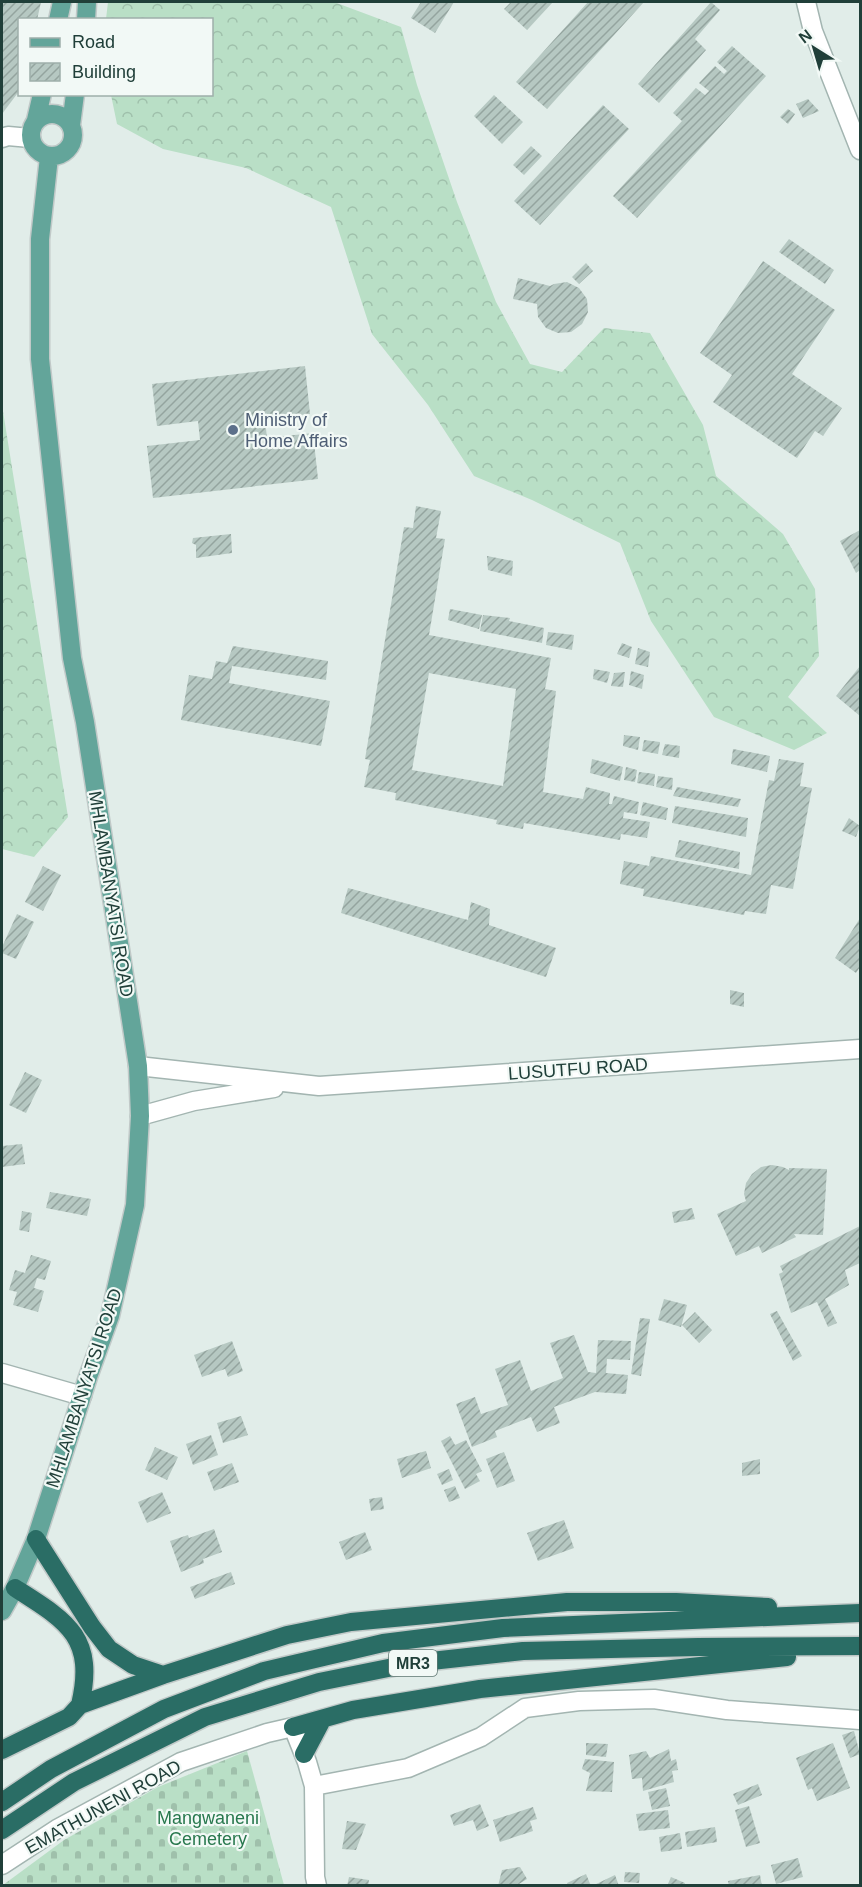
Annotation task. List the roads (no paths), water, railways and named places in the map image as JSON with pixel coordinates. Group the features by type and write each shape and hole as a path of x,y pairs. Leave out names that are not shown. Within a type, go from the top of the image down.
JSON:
{"highway":[{"path":"36,1539 92,1627 109,1649 133,1665 163,1675"},
{"path":"15,1588 56,1614 71,1629 81,1650 86,1673 80,1705"},
{"path":"2,1750 69,1717 80,1705 163,1675 287,1635 351,1622 567,1602 676,1602 861,1613"},
{"name":"MR3","path":"2,1802 51,1769 164,1709 264,1671 383,1643 503,1628 861,1613"},
{"name":"MR3","path":"2,1830 74,1782 205,1717 319,1682 413,1663 524,1650 699,1647 861,1648"},
{"path":"292,1727 353,1710 480,1689 861,1648"},
{"path":"303,1754 322,1720"}],"main road":[{"path":"58,18 62,2"},
{"path":"86,18 87,2"},
{"path":"42,96 30,138 36,151 49,157 67,150 73,139 71,125 75,96"},
{"path":"36,120 41,116 55,114 67,120 71,125"},
{"name":"MHLAMBANYATSI ROAD","path":"2,1611 15,1588 36,1539 110,1316 134,1209 140,1116 138,1066 85,722 72,658 40,359 40,239 49,157"}],"street":[{"path":"806,2 813,31 861,150"},
{"path":"2,138 9,136 30,138"},
{"name":"LUSUTFU ROAD","path":"138,1066 319,1086 861,1049"},
{"name":"LUSUTFU ROAD","path":"140,1116 194,1101 296,1084"},
{"path":"2,1373 82,1396"},
{"path":"314,1786 408,1768 481,1737 525,1708 579,1701 654,1699 727,1710 861,1720"},
{"path":"292,1727 314,1786 317,1886"},
{"name":"EMATHUNENI ROAD","path":"2,1865 57,1829 181,1762 292,1727"}],"place":[{"name":"Ministry of Home Affairs","path":"233,430"}],"park label":[{"name":"Mangwaneni Cemetery","path":"208,1828"}]}
